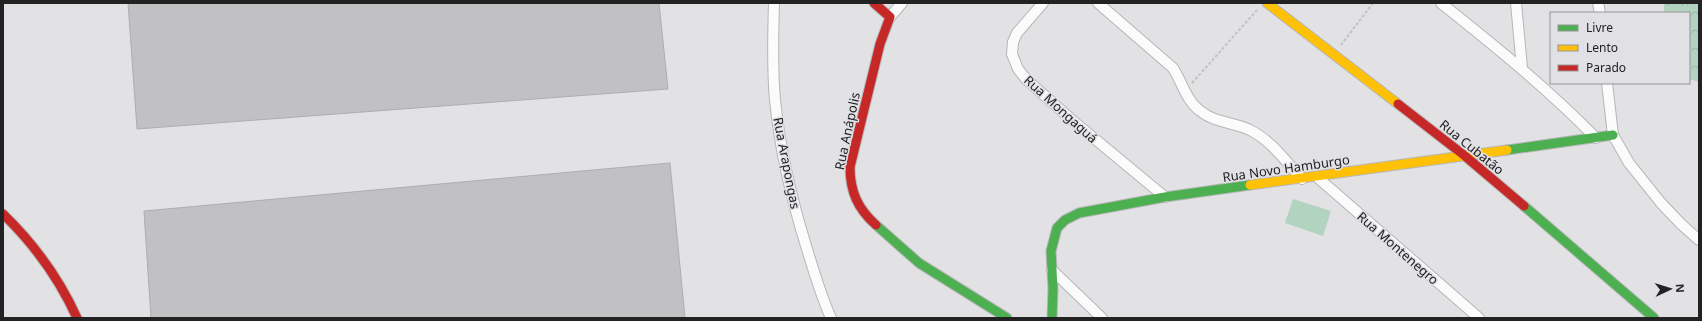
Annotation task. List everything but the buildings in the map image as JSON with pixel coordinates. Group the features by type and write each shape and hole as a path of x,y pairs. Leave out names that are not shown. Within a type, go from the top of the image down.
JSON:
{"street":[{"name":"Rua Arapongas","path":"774,3 773,50 775,100 784,158 798,221 818,284 831,318"},
{"path":"874,3 890,17 902,3"},
{"name":"Rua Mongaguá","path":"1043,3 1017,33 1013,42 1012,54 1018,69 1072,120 1165,197"},
{"path":"1098,3 1165,59 1180,79 1191,102 1205,115 1219,121 1249,129 1260,135 1274,147 1302,179"},
{"name":"Rua Cubatão","path":"1267,3 1465,156 1654,318"},
{"path":"1441,3 1522,68 1559,101 1596,138"},
{"path":"1516,3 1522,68"},
{"name":"Rua Anápolis","path":"890,17 880,44 850,166 850,181 854,194 861,210 919,263 1007,318"},
{"path":"1607,84 1613,136 1629,163 1661,203 1699,240"},
{"name":"Rua Novo Hamburgo","path":"1052,318 1051,251 1053,239 1057,228 1065,220 1079,213 1165,197 1613,136"},
{"name":"Rua Montenegro","path":"1318,177 1479,318"},
{"path":"3,214 42,254 56,275 77,318"},
{"path":"1052,270 1102,318"}],"path":[{"path":"1333,55 1373,3"},
{"path":"1185,91 1258,9"}],"green space":[{"path":"1664,3 1699,3 1699,82 1690,79 1690,12 1664,12"},
{"path":"1293,199 1331,211 1323,236 1285,223"}],"traffic: fast":[{"path":"1507,150 1613,135"},
{"path":"1052,318 1053,289 1051,251 1057,228 1065,220 1079,213 1165,197 1250,185"},
{"path":"1524,206 1654,318"},
{"path":"876,225 919,263 1007,318"}],"traffic: slow":[{"path":"1267,3 1398,104"},
{"path":"1250,185 1507,150"}],"traffic: jam":[{"path":"874,3 890,17 880,44 850,167 850,176 856,199 864,213 876,225"},
{"path":"1398,104 1465,156 1524,206"},
{"path":"3,214 36,250 62,289 77,318"}]}
